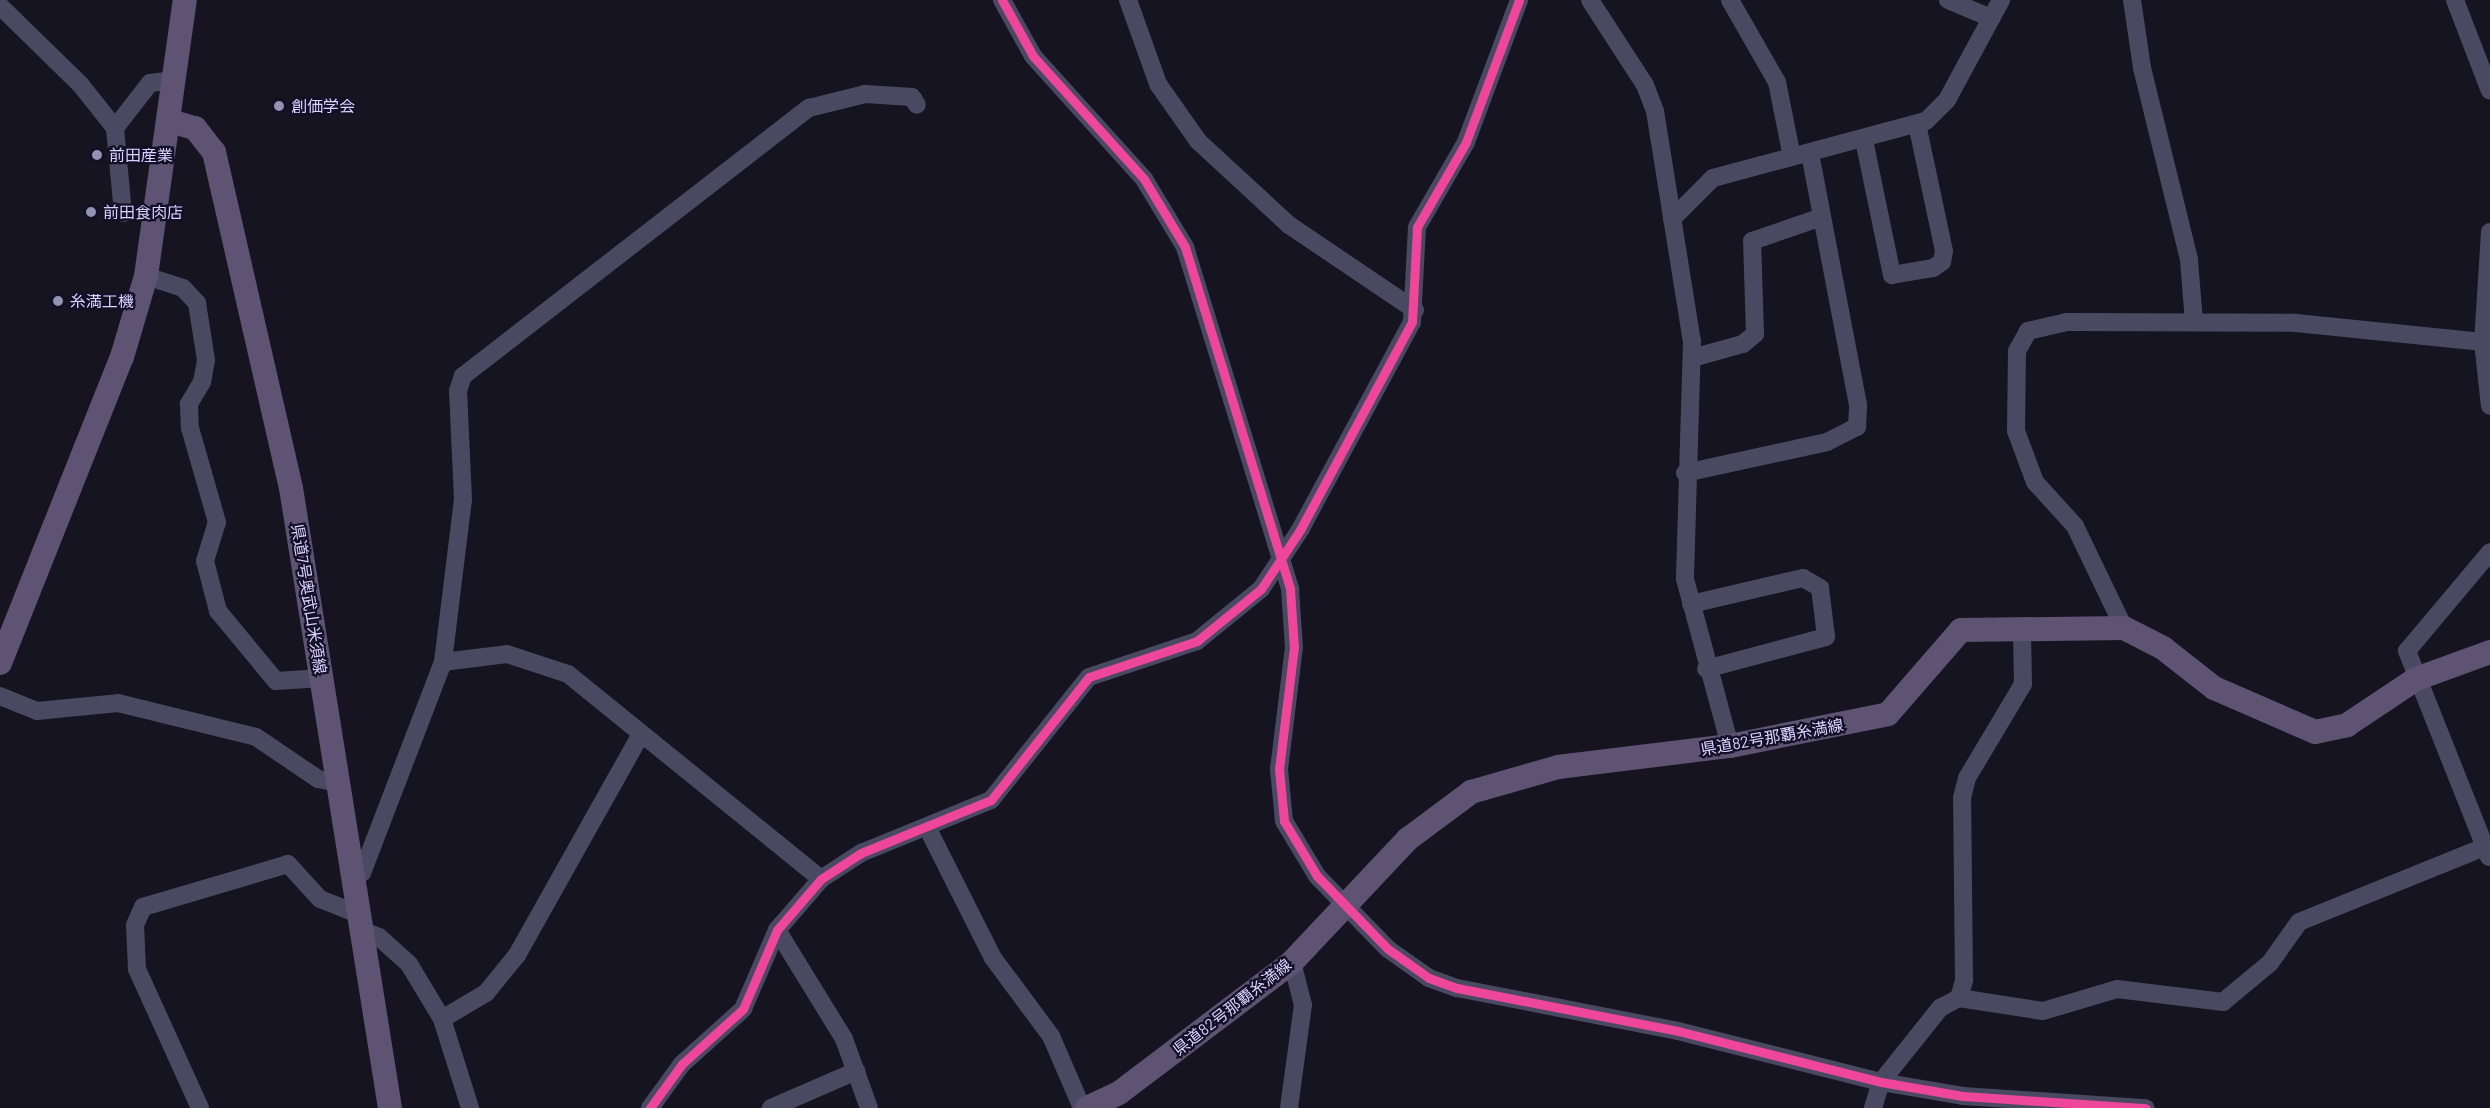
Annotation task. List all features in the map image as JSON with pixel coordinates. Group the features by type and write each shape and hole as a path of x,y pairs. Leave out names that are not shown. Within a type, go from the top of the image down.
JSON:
{"main road":[{"path":"0,663 122,357 146,276 170,122 185,0"},
{"name":"県道7号奥武山米須線","path":"170,122 195,128 214,152 291,488 390,1108"},
{"name":"県道82号那覇糸満線","path":"1087,1108 1119,1093 1292,962 1345,904 1428,821 1471,792 1558,767 1730,746 1888,714 1961,630 2124,628 2163,648 2214,688 2316,732 2347,725 2416,680 2490,652"}],"street":[{"path":"1002,0 1033,56 1144,179 1185,247 1283,559 1294,647 1279,792 1299,850 1345,904 1388,949 1429,978 1457,988 1678,1031 1881,1082 1963,1096 2146,1108"},
{"path":"1128,0 1158,84 1198,141 1289,225 1415,310"},
{"path":"650,1108 682,1064 743,1009 777,930 821,879 861,853 927,827 1004,789 1089,677 1197,641 1261,589 1283,559 1415,310 1417,227 1466,142 1519,0"},
{"path":"1590,0 1651,97 1692,357 1685,473 1685,579 1706,669 1730,746"},
{"path":"1730,0 1777,82 1792,157"},
{"path":"1948,0 1991,18"},
{"path":"1672,219 1713,178 1864,140 1917,124 1947,100 2001,0"},
{"path":"2132,0 2142,68 2188,260 2194,322"},
{"path":"2455,0 2490,91"},
{"path":"0,6 80,84 115,128 123,213"},
{"path":"115,128 150,83 175,80"},
{"path":"353,875 362,873 443,662 463,500 458,392 463,376 809,108 865,94 912,97 917,105"},
{"path":"1864,140 1892,275 1933,268 1942,262 1944,251 1917,124"},
{"path":"1685,473 1827,442 1857,426 1858,405 1810,153"},
{"path":"1692,357 1743,344 1755,334 1752,241 1822,217"},
{"path":"2490,232 2483,342 2490,406"},
{"path":"146,276 183,288 197,303 206,360 202,382 189,404 190,428 217,522 206,561 218,611 276,681 322,678"},
{"path":"2124,628 2075,526 2035,482 2016,431 2017,351 2028,331 2043,325 2194,322 2356,326 2483,342"},
{"path":"1873,1108 1881,1082 1940,1008 1959,998 2043,1011 2117,989 2223,1002 2270,963 2299,922 2487,853 2406,651 2410,643 2490,552"},
{"path":"1691,604 1803,578 1820,588 1826,637 1706,669"},
{"path":"1959,998 1964,980 1962,798 1967,778 2023,684 2022,630"},
{"path":"443,662 507,654 541,661 568,674 821,879"},
{"path":"0,696 37,711 118,703 256,737 318,779 338,783"},
{"path":"442,1019 486,993 517,955 641,734"},
{"path":"927,827 993,958 1051,1036 1082,1108"},
{"path":"200,1108 137,969 135,925 143,907 288,864 320,899 360,922 409,964 442,1019 470,1108"},
{"path":"777,930 844,1039 869,1108"},
{"path":"1289,1108 1304,1005 1292,962"},
{"path":"771,1108 856,1071"}],"cycle path":[{"path":"1002,0 1033,56 1144,179 1185,247 1290,589 1294,647 1279,769 1284,821 1317,876 1388,949 1429,978 1457,988 1678,1031 1881,1082 1963,1096 2146,1108"},
{"path":"650,1108 682,1064 743,1009 777,930 821,879 861,853 991,800 1089,677 1197,641 1261,589 1300,530 1412,322 1417,227 1466,142 1519,0"}],"place":[{"name":"創価学会","path":"279,106"},
{"name":"前田産業","path":"97,155"},
{"name":"前田食肉店","path":"91,212"},
{"name":"糸満工機","path":"58,301"}]}
